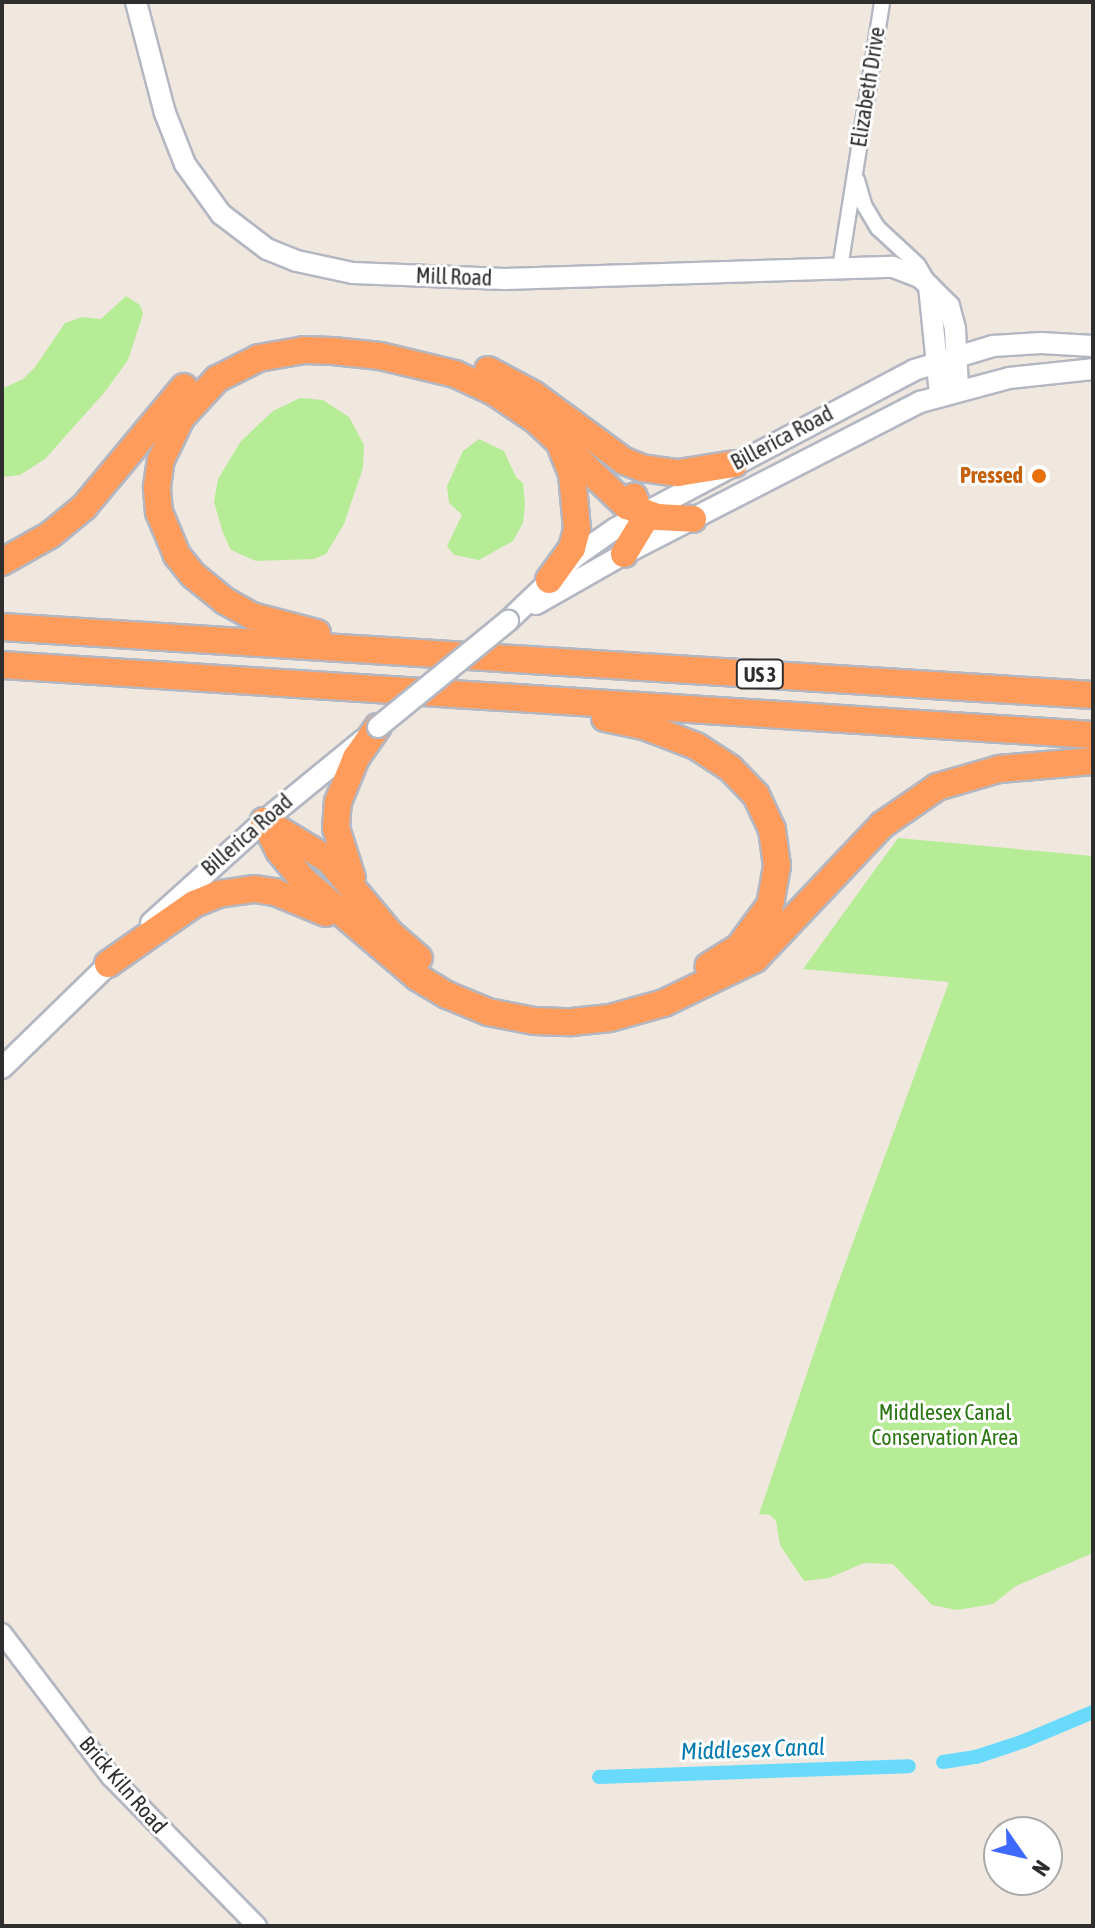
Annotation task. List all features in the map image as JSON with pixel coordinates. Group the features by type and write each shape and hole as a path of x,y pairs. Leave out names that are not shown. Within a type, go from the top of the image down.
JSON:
{"highway":[{"path":"2,562 50,535 84,507 195,376 234,350 264,339 307,334 351,336 443,353 504,378 624,461 660,472 704,471 734,464"},
{"path":"427,653 280,626 225,601 193,575 177,555 159,512 159,473 174,430 207,387 244,364 281,353 333,351 380,356 455,374 494,392 554,436 607,490 642,513 670,519 693,519"},
{"path":"586,434 619,472 642,513 640,531 624,554"},
{"path":"549,580 572,548 577,529 572,474 554,436"},
{"name":"US 3","path":"2,627 1093,695"},
{"name":"US 3","path":"2,665 1093,735"},
{"path":"264,821 320,853 356,889 390,933 436,970 497,998 538,1005 579,1006 645,992 713,965 751,934 770,905 775,888 774,842 772,830 756,795 730,768 696,746 644,726 512,698"},
{"path":"356,889 339,843 336,811 349,771 378,727"},
{"path":"264,821 279,851 303,880 355,928 417,977 466,1004 534,1021 610,1018 664,1003 755,959 882,825 937,787 999,769 1093,761"},
{"path":"108,964 194,904 238,890 255,889 288,896 355,928"}],"main road":[{"name":"Mill Road","path":"136,2 165,113 192,177 238,229 267,249 297,261 353,273 521,280 893,267 921,278 949,306 949,392"},
{"name":"Billerica Road","path":"2,1068 108,964 264,821 508,621 549,580 596,541 642,513 892,380 947,358 1016,344 1093,346"},
{"name":"Billerica Road","path":"508,621 624,554 895,413 949,392 1020,376 1093,369"}],"street":[{"name":"Elizabeth Drive","path":"840,268 882,2"},
{"name":"Elizabeth Drive","path":"855,173 864,205 878,228 918,265 929,286"},
{"name":"Brick Kiln Road","path":"2,1633 111,1777 257,1926"}],"green space":[{"path":"126,296 140,305 143,314 128,360 104,393 45,459 20,475 2,477 2,389 23,379 35,367 65,323 82,317 101,319"},
{"path":"300,398 323,400 349,417 364,445 363,468 344,524 326,554 314,559 256,561 231,550 223,533 214,502 218,479 241,441 273,411"},
{"path":"479,439 504,451 516,477 523,483 525,504 523,523 513,541 479,560 454,555 447,546 462,515 449,503 447,486 463,451"},
{"name":"Middlesex Canal Conservation Area","path":"898,838 1093,856 1093,1553 1016,1586 993,1604 957,1610 932,1605 893,1564 864,1563 829,1578 804,1581 780,1545 776,1521 770,1515 759,1514 834,1294 949,982 803,969"}],"waterway":[{"name":"Middlesex Canal","path":"943,1762 976,1757 1093,1712"},
{"name":"Middlesex Canal","path":"599,1777 909,1766"}],"place":[{"name":"Pressed","path":"1039,476"}]}
